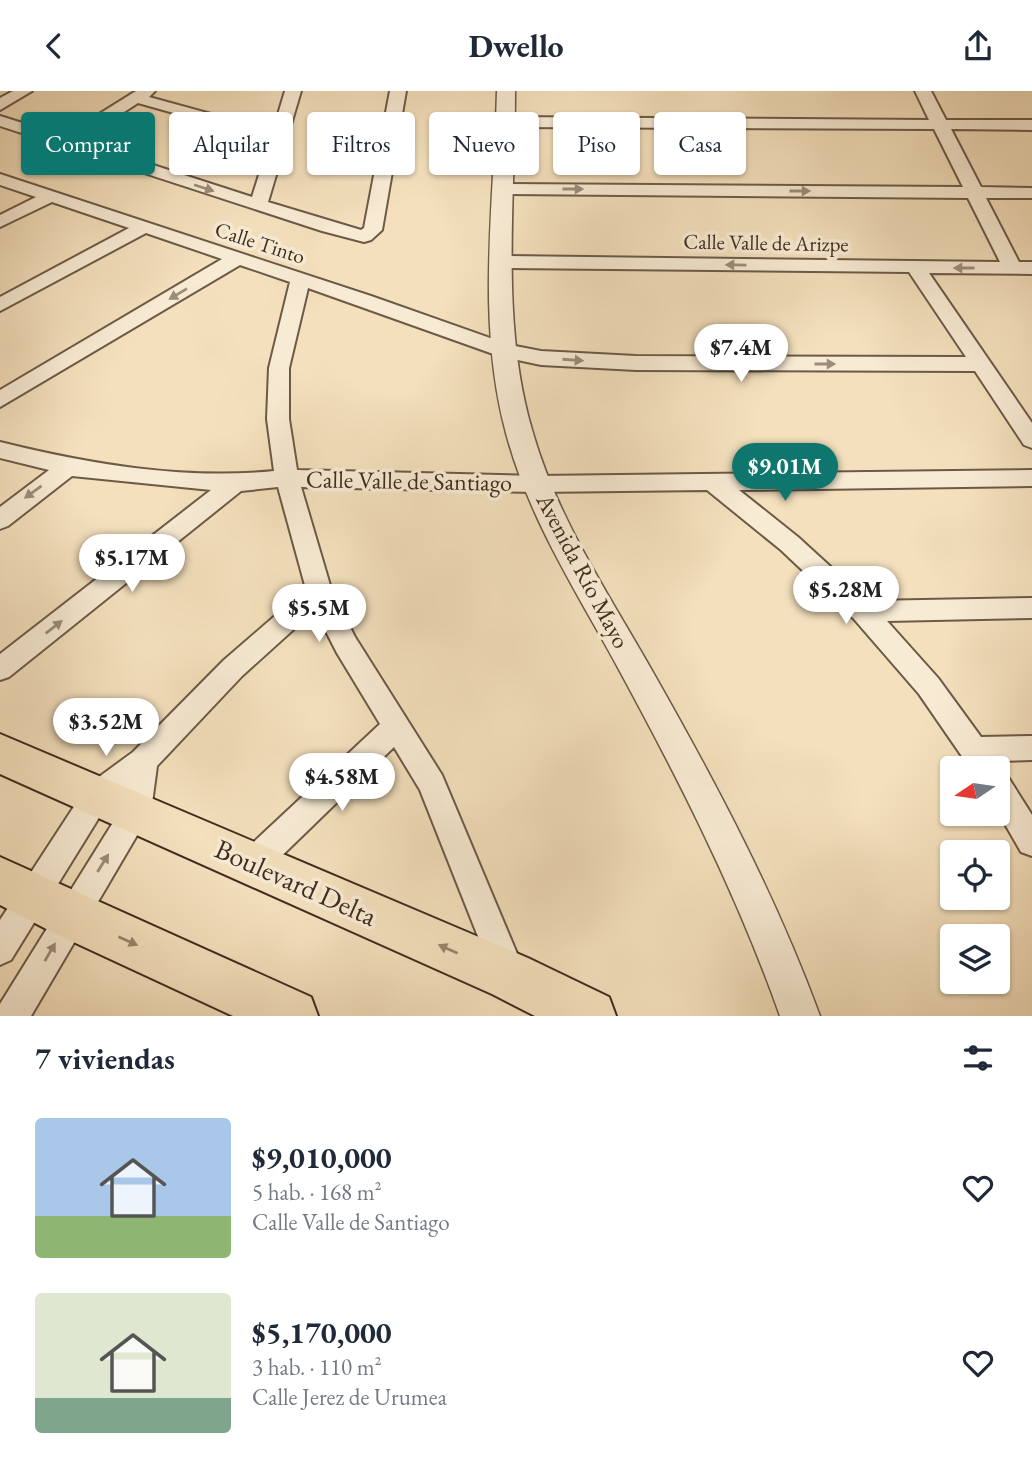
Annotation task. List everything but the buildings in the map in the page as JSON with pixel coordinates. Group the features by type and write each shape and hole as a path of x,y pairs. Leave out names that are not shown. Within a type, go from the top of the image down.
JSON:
{"main road":[{"name":"Boulevard Delta","path":"0,753 510,977 590,1016"},
{"path":"35,897 292,1016"}],"street":[{"path":"0,105 24,91"},
{"path":"287,112 293,91"},
{"path":"155,172 347,233 369,235 373,230 398,91"},
{"name":"Avenida Río Mayo","path":"506,91 506,112"},
{"path":"923,91 972,192 1022,268"},
{"path":"114,112 142,95 196,112"},
{"path":"0,121 21,128"},
{"path":"539,122 1032,125"},
{"path":"258,205 267,175"},
{"name":"Avenida Río Mayo","path":"505,175 500,262 506,351 511,399 537,484 590,590 706,801 776,952 800,1016"},
{"name":"Calle Tinto","path":"0,179 506,351 541,358 624,362 982,364"},
{"path":"505,189 1032,193"},
{"path":"0,222 51,196"},
{"path":"0,305 142,228"},
{"path":"0,400 236,259"},
{"name":"Calle Valle de Arizpe","path":"500,262 1022,268"},
{"path":"916,268 1032,440"},
{"path":"300,280 279,368 278,419 287,478 319,592 346,645 432,784 510,977"},
{"name":"Calle Valle de Santiago","path":"0,450 68,467 170,479 235,483 287,478 537,484 1032,478"},
{"path":"0,520 68,467"},
{"path":"711,481 798,549 864,611 920,676 979,756"},
{"path":"0,669 235,483"},
{"path":"12,1016 35,897 117,803 143,761 233,668 319,592"},
{"path":"864,611 1032,608"},
{"path":"253,863 396,727"},
{"path":"990,756 1032,748"},
{"path":"0,949 35,897 117,803 143,761"},
{"path":"1010,806 1032,842"}]}
